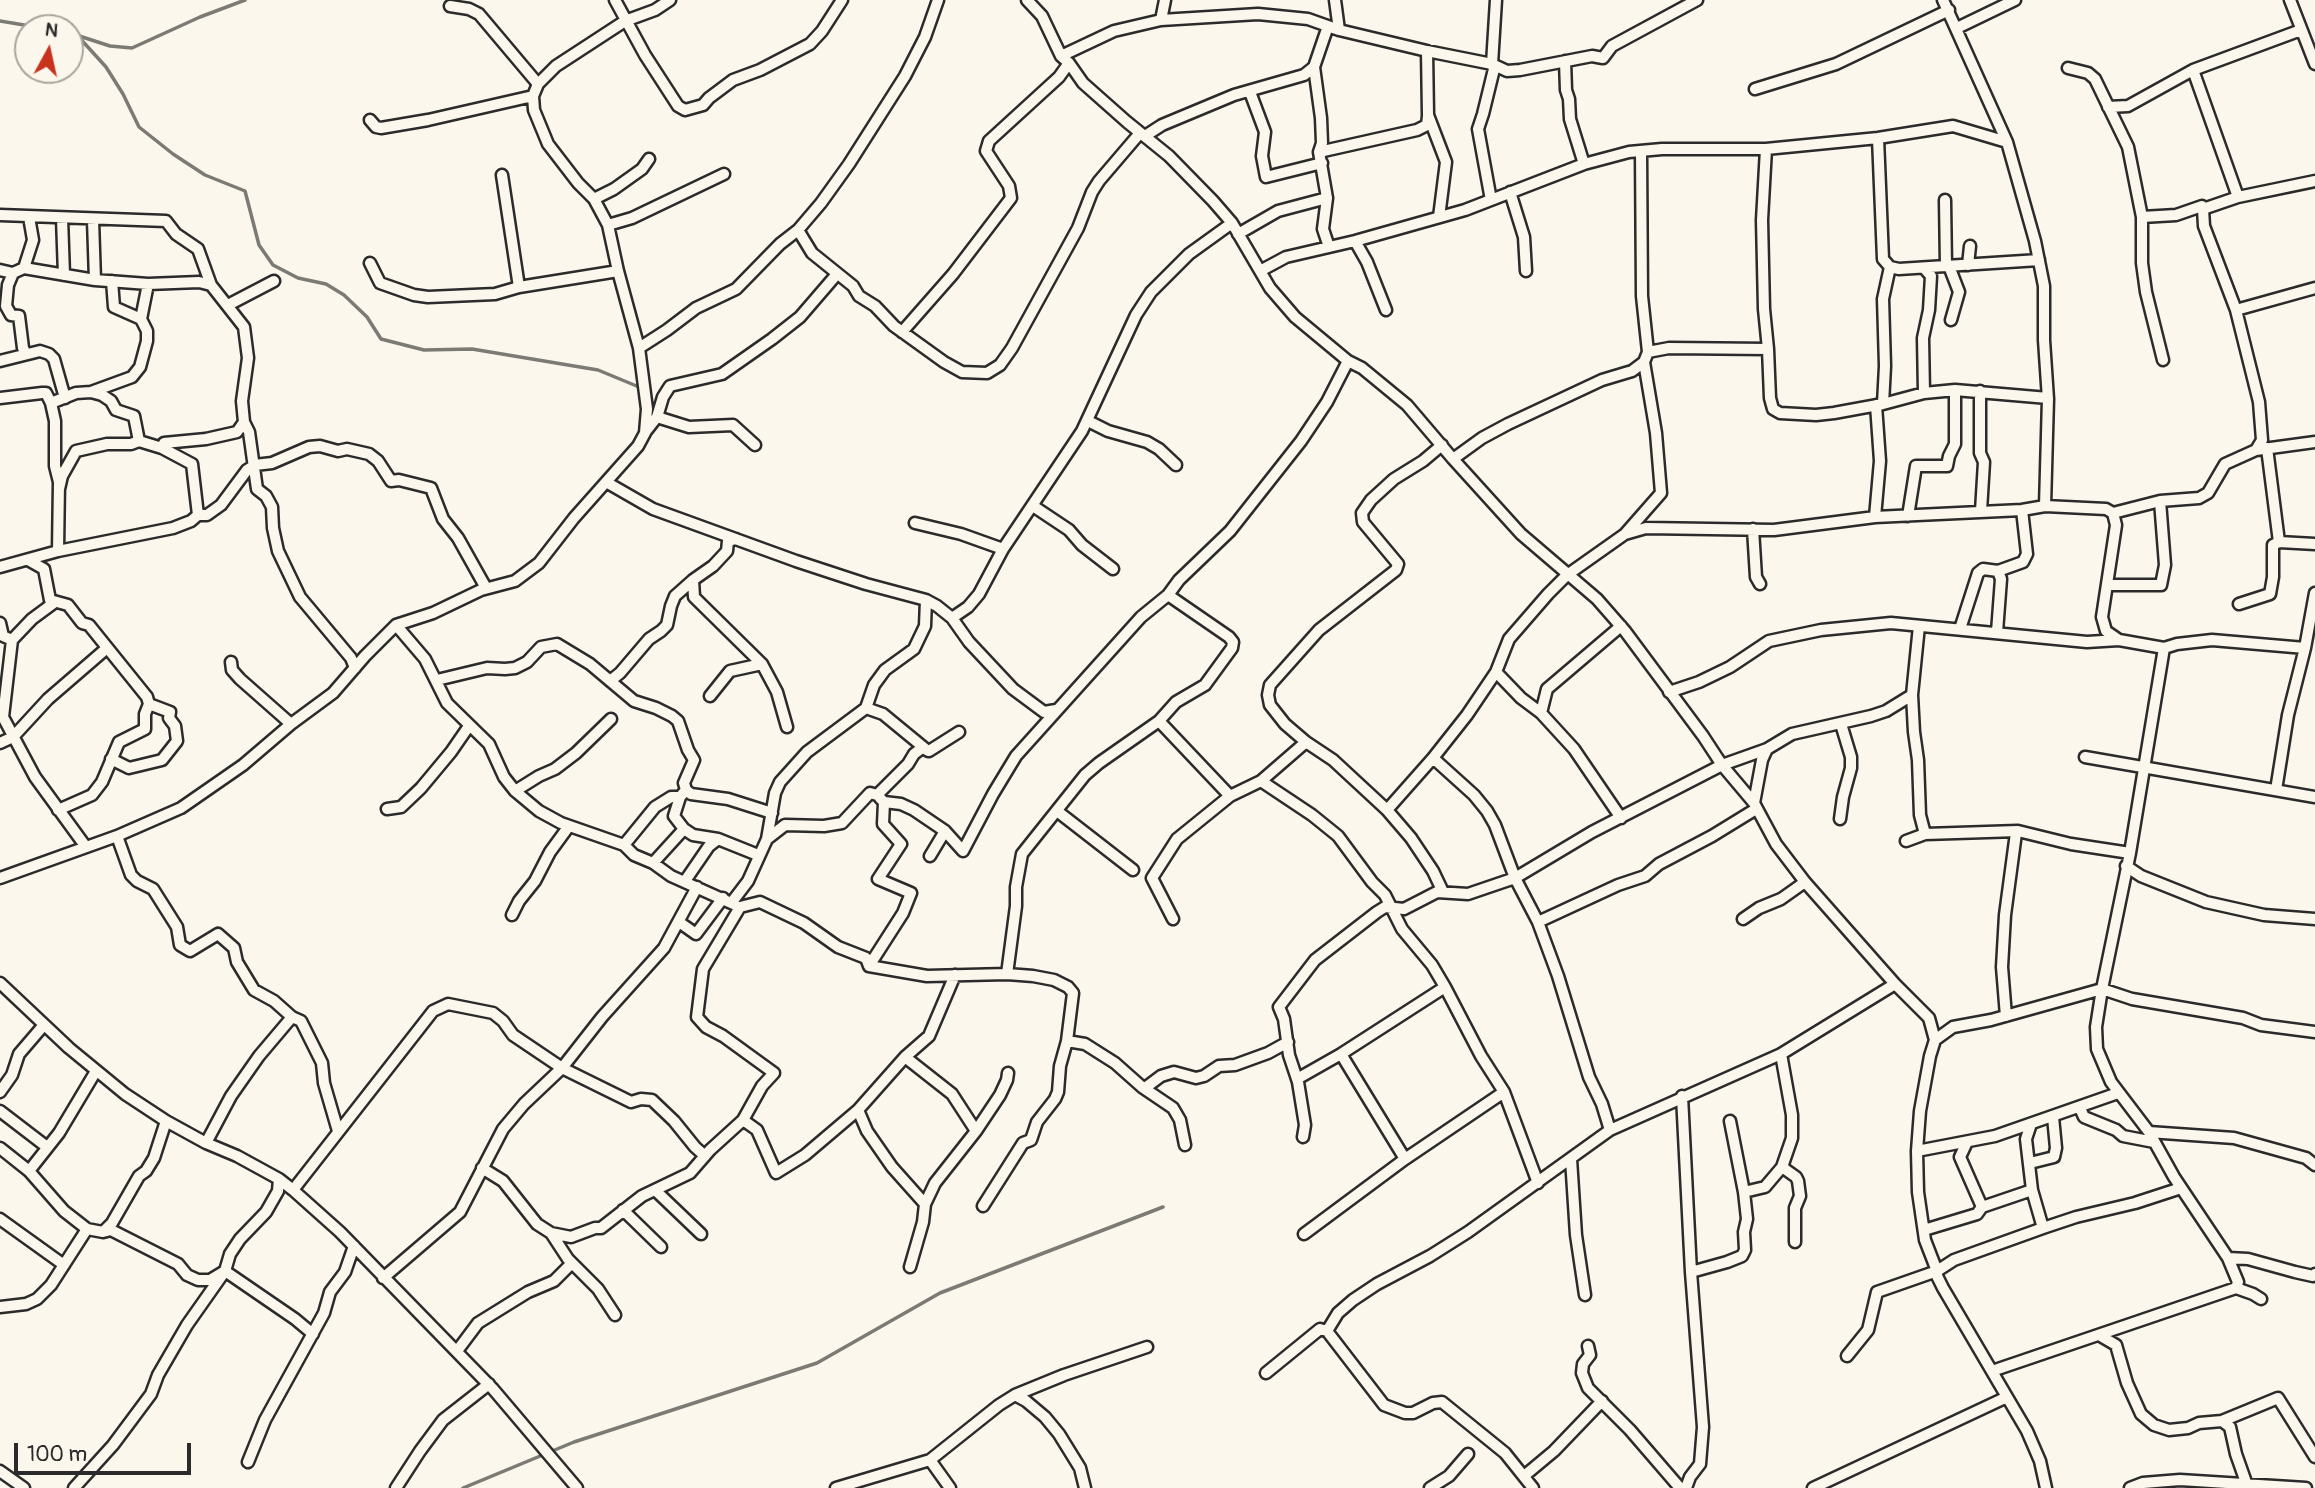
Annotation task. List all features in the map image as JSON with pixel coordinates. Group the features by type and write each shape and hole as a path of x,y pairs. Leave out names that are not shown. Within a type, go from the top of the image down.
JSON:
{"street":[{"path":"615,0 625,22 678,106 685,110 703,105 733,80 769,66 810,44 842,0"},
{"path":"645,433 647,409 639,348 608,225 594,199 548,144 534,110 533,96 538,84 556,66 625,22 655,10 670,0"},
{"path":"639,348 696,308 736,289 821,203 905,76 925,37 938,0"},
{"path":"1027,0 1042,16 1065,59 1083,83 1169,156 1198,184 1231,223 1270,288 1295,317 1407,405 1521,534 1597,599 1621,626 1755,806 1776,844 1805,882 1895,984 1929,1018 1935,1040 1920,1111 1917,1151 1918,1192 1924,1230 1937,1276 2027,1431 2040,1461 2046,1488"},
{"path":"1161,20 1165,0"},
{"path":"1335,0 1339,30"},
{"path":"1491,200 1478,129 1494,69 1492,64 1496,0"},
{"path":"902,332 953,274 1012,198 1009,186 986,151 989,141 1059,77 1065,59 1114,31 1161,20 1258,14 1308,19 1339,30 1492,64 1507,71 1592,56 1603,58 1612,46 1697,0"},
{"path":"1943,0 2007,142 2039,260 2044,286 2048,398 2045,506"},
{"path":"1957,28 2015,0"},
{"path":"2290,0 2314,60"},
{"path":"450,6 469,9 479,14 538,84"},
{"path":"1755,89 1836,64 1949,10"},
{"path":"1328,26 1314,67 1321,118 1322,143 1319,152 1327,198 1323,229 1329,247"},
{"path":"2109,107 2128,106 2193,70 2301,30"},
{"path":"1319,152 1418,130 1427,125 1427,51"},
{"path":"1565,61 1570,119 1584,164"},
{"path":"798,229 812,253 902,332 962,372 987,373 1000,365 1012,348 1079,228 1092,192 1099,181 1142,134 1234,95 1304,75 1314,67"},
{"path":"2067,68 2088,73 2095,79 2128,148 2142,217 2144,282 2163,360"},
{"path":"2193,70 2238,197"},
{"path":"1250,92 1265,132 1262,156 1266,177 1322,163"},
{"path":"370,120 376,127 382,128 533,96"},
{"path":"1428,116 1446,162 1439,217"},
{"path":"1260,271 1286,257 1439,217 1611,155 1641,151 1766,149 1878,138 1953,126 2007,142"},
{"path":"1878,138 1883,259 1890,267 1899,270 2039,260"},
{"path":"1766,149 1762,220 1764,309 1773,409 1780,413 1816,415 1880,405 1924,393 1955,390 1980,390 2048,398"},
{"path":"1387,810 1467,715 1496,672 1509,639 1567,575 1625,534 1661,493 1641,284 1641,151"},
{"path":"594,199 614,189 642,169 649,159"},
{"path":"608,225 632,218 724,174"},
{"path":"502,175 519,287"},
{"path":"2142,217 2176,215 2238,197 2315,181"},
{"path":"1510,192 1524,237 1526,271"},
{"path":"1238,234 1278,211 1327,198"},
{"path":"1945,200 1948,266 1959,292 1951,320"},
{"path":"2203,209 2204,226 2236,310 2259,402 2262,449 2279,542"},
{"path":"0,215 166,221 176,234 198,249 211,285 244,327 248,358 242,401 244,422 249,432 257,489 266,496 272,507 278,551 300,597 351,658 355,668"},
{"path":"24,268 33,240 29,217"},
{"path":"62,218 64,275"},
{"path":"93,220 95,280"},
{"path":"952,618 968,607 979,594 1003,549 1088,421 1136,316 1151,292 1189,254 1231,223"},
{"path":"1355,241 1367,262 1385,310"},
{"path":"1968,265 1970,246"},
{"path":"370,263 380,283 428,297 495,293 618,271"},
{"path":"1875,517 1880,461 1880,405 1885,366 1883,299 1890,267"},
{"path":"0,270 13,273 24,268 95,280 148,284 199,282 211,285"},
{"path":"1924,268 1931,276 1929,310 1923,327 1924,393"},
{"path":"13,273 8,285 6,306 11,315 19,316 26,354"},
{"path":"0,878 117,836 181,808 243,765 333,693 397,625 432,614 486,588 515,581 539,563 574,518 638,446 657,417 663,397 670,386 722,374 800,317 837,274"},
{"path":"51,403 132,377 140,367 147,331 141,320 114,307 113,281"},
{"path":"228,305 274,281"},
{"path":"141,320 148,284"},
{"path":"2236,310 2315,288"},
{"path":"1453,459 1482,438 1508,424 1602,380 1632,371 1646,357 1670,348 1768,349"},
{"path":"0,361 40,351 49,354 54,359 65,398"},
{"path":"767,839 785,825 824,826 842,823 870,793 901,803 945,831 963,851 1016,756 1141,617 1168,595 1179,580 1230,531 1301,441 1327,402 1348,360"},
{"path":"1908,516 1916,466 1947,466 1955,444 1955,390"},
{"path":"1980,390 1980,453 1984,462 1981,511"},
{"path":"91,392 111,401 116,410 134,416 139,441"},
{"path":"0,398 46,393 51,403 55,421 54,458 59,489 58,551"},
{"path":"657,417 689,427 733,425 755,445"},
{"path":"1088,421 1108,431 1147,442 1176,465"},
{"path":"162,448 164,443 237,432 244,422"},
{"path":"59,489 62,476 76,451 139,441 162,448 192,464 198,515"},
{"path":"1625,534 1646,528 1774,530 1875,517 2022,510 2045,506 2106,509 2113,513 2160,501 2199,498 2208,494 2225,464 2262,449 2315,442"},
{"path":"1442,445 1394,480 1371,500 1362,513 1363,522 1398,564 1396,570 1319,630 1270,685 1268,695 1270,705 1285,724 1333,760 1387,810 1411,838 1433,871 1443,892"},
{"path":"0,567 58,551 173,528 198,515 208,515 221,505 247,470 254,465 272,463 309,447 320,446 369,454 378,461 391,481 399,480 431,488 443,519 458,538 486,588"},
{"path":"606,482 653,509 866,584 926,600 952,618 969,642 1013,689 1044,712 1056,709"},
{"path":"2108,585 2161,585 2165,565 2160,501"},
{"path":"1033,506 1069,530 1082,545 1114,569"},
{"path":"1960,629 1978,573 1983,569 1998,571 2023,562 2026,554 2022,510"},
{"path":"2113,513 2116,525 2102,617 2106,631 2119,640"},
{"path":"915,523 961,534 1003,549"},
{"path":"1753,529 1756,578 1760,584"},
{"path":"610,681 649,639 667,625 675,596 713,566 727,551 728,541 737,539"},
{"path":"2239,604 2270,594 2273,545 2279,542 2315,544"},
{"path":"28,560 44,569 50,600 68,605 82,623 89,625 147,697 149,704 145,714 145,729 119,743 102,782 92,795 58,810"},
{"path":"1997,632 2001,579 1998,571"},
{"path":"693,580 694,597 762,664 777,692 787,727"},
{"path":"2276,790 2288,715 2313,618 2315,593"},
{"path":"1007,974 1022,855 1085,775 1159,721 1176,702 1205,685 1232,648 1233,642 1229,637 1168,595"},
{"path":"679,922 696,934 732,902 748,881 767,839 780,782 807,752 866,708 874,685 885,670 914,649 925,626 926,600"},
{"path":"55,602 32,619 12,640 3,687 3,717 35,777 86,847"},
{"path":"0,623 4,636 12,640"},
{"path":"1669,692 1699,682 1730,667 1769,641 1821,630 1892,623 2087,642 2119,640 2164,648 2213,640 2305,648"},
{"path":"397,625 425,659 447,703 489,744 504,778 539,811 569,826 624,845 634,855 653,863 671,876 732,902 760,902 771,907 804,923 838,947 866,958 869,966"},
{"path":"1541,713 1547,689 1621,626"},
{"path":"1919,626 1913,695 1914,732 1920,815 1925,834"},
{"path":"437,680 487,668 515,668 527,662 541,648 557,644 590,664 634,701 656,708 678,721 694,760 685,776 683,793 674,816 684,828 694,835 718,839 758,855"},
{"path":"0,743 13,737 48,699 107,648"},
{"path":"2164,648 2130,853 2102,989 2096,1027 2097,1049 2111,1082 2151,1137 2228,1258 2238,1282 2236,1289"},
{"path":"231,662 232,670 240,679 291,724"},
{"path":"710,696 720,680 730,671 762,664"},
{"path":"1496,672 1521,698 1541,713 1574,749 1622,818"},
{"path":"1303,1137 1306,1125 1284,1018 1279,1007 1315,960 1377,912 1385,907 1404,909 1437,892 1468,894 1515,877 1592,832 1722,765 1767,749 1793,734 1886,711 1913,695"},
{"path":"111,759 129,768 162,760 177,741 175,726 169,718 170,712 149,704"},
{"path":"866,708 883,714 929,751"},
{"path":"515,791 576,754 611,719"},
{"path":"1159,721 1230,796"},
{"path":"1840,819 1843,797 1852,768 1841,724"},
{"path":"387,809 401,807 422,788 469,726"},
{"path":"929,751 959,732"},
{"path":"1173,919 1152,878 1177,839 1230,796 1261,781 1306,742"},
{"path":"869,966 903,913 911,892 878,879 901,844 881,820 881,798 914,754 922,748 929,751"},
{"path":"1538,922 1618,885 1645,876 1659,864 1712,836 1755,806 1762,760 1767,749"},
{"path":"2085,757 2315,797"},
{"path":"1433,758 1474,795 1495,825 1515,877 1538,922 1558,976 1589,1077 1602,1104 1610,1130"},
{"path":"1261,781 1338,836 1385,895 1402,929 1432,965 1504,1093 1538,1183"},
{"path":"624,845 655,807 683,793 728,799 772,813"},
{"path":"1058,811 1133,870"},
{"path":"512,915 569,826"},
{"path":"653,863 684,828"},
{"path":"930,856 945,831"},
{"path":"2006,1016 2002,967 2005,915 2016,833"},
{"path":"1906,841 1925,834 2029,833 2071,844 2130,853"},
{"path":"117,836 131,875 153,889 177,927 180,945 190,951 218,934 234,948 237,962 254,989 300,1021 322,1063 324,1083 338,1131"},
{"path":"685,881 709,846 718,839"},
{"path":"2126,866 2141,876 2206,902 2264,915 2315,919"},
{"path":"1743,919 1759,908 1781,899 1805,882"},
{"path":"383,1278 460,1212 503,1129 524,1104 562,1068 587,1034 664,948 696,887"},
{"path":"482,1168 503,1181 537,1224 551,1233 570,1237 601,1228 655,1190 690,1173 743,1120 762,1086 775,1073 706,1027 697,1017 704,969 732,902"},
{"path":"869,966 927,976 1007,974 1054,980 1073,993 1067,1041 1055,1099 1037,1122 1031,1140 1023,1143 982,1206"},
{"path":"743,1120 757,1130 776,1173 804,1155 858,1110 905,1057 929,1037 955,975"},
{"path":"0,983 43,1026 125,1094 166,1121 237,1156 279,1179 293,1190 354,1246 489,1384 577,1488"},
{"path":"1327,1331 1338,1313 1353,1300 1468,1232 1610,1130 1781,1054 1895,984"},
{"path":"1297,1079 1445,987"},
{"path":"1935,1040 1953,1027 2006,1016 2102,989 2132,999 2243,1018 2261,1025 2315,1032"},
{"path":"293,1190 433,1011 448,1004 493,1013 513,1035 562,1068 631,1102 652,1100 705,1156"},
{"path":"206,1143 231,1096 267,1045 292,1017"},
{"path":"0,1092 12,1075 19,1054 43,1026"},
{"path":"1067,1041 1085,1044 1115,1063 1173,1108 1180,1120 1185,1145"},
{"path":"1145,1088 1161,1076 1174,1072 1196,1078 1204,1076 1219,1066 1236,1065 1288,1042"},
{"path":"1341,1054 1405,1159"},
{"path":"1744,1192 1765,1186 1782,1167 1793,1138 1792,1115 1781,1054"},
{"path":"905,1057 952,1094 976,1131"},
{"path":"29,1171 59,1133 96,1071"},
{"path":"910,1267 923,1222 925,1204 935,1183 1000,1095 1008,1073"},
{"path":"1304,1234 1405,1159 1504,1093"},
{"path":"1917,1151 1967,1142 2031,1124 2119,1093"},
{"path":"1682,1096 1691,1272 1703,1427 1700,1464 1686,1488"},
{"path":"2080,1108 2084,1117 2116,1130 2123,1136 2234,1138 2306,1158 2315,1165"},
{"path":"858,1110 867,1131 892,1167 925,1204"},
{"path":"0,1111 47,1147"},
{"path":"2030,1163 2054,1157 2053,1117"},
{"path":"103,1232 112,1223 139,1176 146,1171 154,1158 166,1121"},
{"path":"1691,1272 1742,1256 1745,1250 1744,1232 1747,1219 1744,1192 1730,1121"},
{"path":"2031,1124 2026,1139 2032,1190 2043,1228"},
{"path":"1967,1142 1960,1157 1982,1207"},
{"path":"0,1148 29,1171 64,1210 87,1229 103,1232 111,1230 178,1264 187,1275 198,1280 210,1280 225,1271"},
{"path":"1571,1159 1576,1235 1585,1295"},
{"path":"1782,1167 1798,1181 1800,1196 1795,1208 1794,1242"},
{"path":"74,1488 113,1445 151,1395 158,1375 187,1325 225,1271 230,1254 240,1239 266,1212 278,1191 279,1179"},
{"path":"1847,1356 1868,1330 1877,1292 1937,1271 1954,1260 2043,1228 2181,1188"},
{"path":"655,1190 701,1234"},
{"path":"1924,1230 1977,1214 1982,1207 2032,1190"},
{"path":"623,1210 662,1247"},
{"path":"0,1219 64,1265"},
{"path":"0,1307 26,1304 37,1299 51,1285 87,1229"},
{"path":"551,1233 572,1263 598,1289 615,1315"},
{"path":"248,1462 265,1420 324,1313 330,1292 345,1272 354,1246"},
{"path":"2228,1258 2248,1259 2295,1272 2313,1276 2315,1274"},
{"path":"457,1352 478,1323 528,1292 554,1281 572,1263"},
{"path":"225,1271 295,1318 313,1334"},
{"path":"1992,1371 2236,1289 2253,1293 2261,1299"},
{"path":"1266,1373 1320,1329 1327,1331 1384,1405 1405,1413 1413,1413 1422,1407 1442,1402 1505,1452 1533,1488"},
{"path":"2099,1335 2116,1345 2127,1383 2141,1415 2154,1425 2169,1430 2188,1428 2199,1423 2222,1420 2278,1398 2315,1457"},
{"path":"1588,1346 1590,1355 1583,1364 1582,1373 1588,1388 1680,1488"},
{"path":"836,1488 930,1460 1015,1395 1147,1347"},
{"path":"396,1488 443,1420 489,1384"},
{"path":"1015,1395 1045,1417 1059,1434 1080,1468 1086,1488"},
{"path":"1813,1488 2007,1397"},
{"path":"1524,1476 1554,1451 1602,1401"},
{"path":"2222,1420 2230,1427 2248,1487"},
{"path":"1430,1488 1449,1476 1468,1454"},
{"path":"930,1460 950,1488"},
{"path":"0,1471 24,1488"},
{"path":"2132,1488 2143,1483 2180,1480 2248,1487 2306,1488"}],"waterway":[{"path":"84,38 110,46 132,48 245,0"},
{"path":"0,21 14,23"},
{"path":"84,43 106,67 139,127 205,175 245,191 259,245 273,265 298,278 326,284 344,295 367,317 381,339 424,350 472,349 598,370 639,387"},
{"path":"463,1488 574,1442 817,1363 940,1293 1163,1207"}]}
